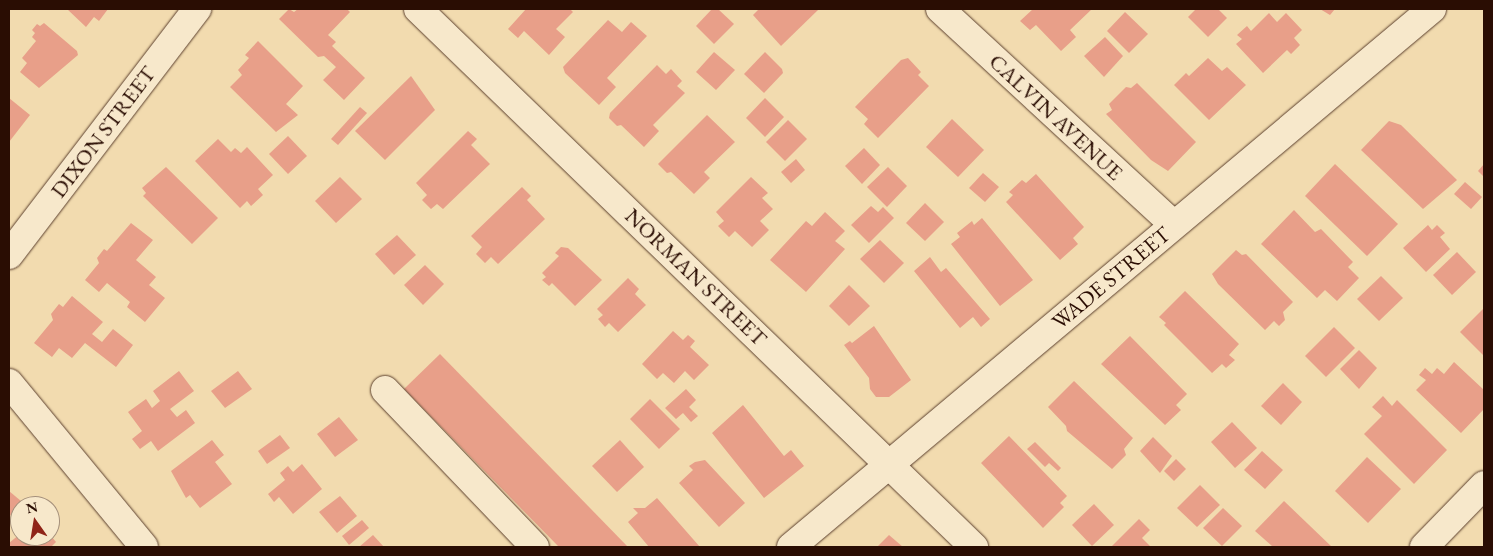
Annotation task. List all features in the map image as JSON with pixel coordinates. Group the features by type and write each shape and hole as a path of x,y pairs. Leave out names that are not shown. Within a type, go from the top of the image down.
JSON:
{"street":[{"name":"DIXON STREET","path":"9,255 198,9"},
{"name":"NORMAN STREET","path":"418,9 974,547"},
{"name":"WADE STREET","path":"791,547 891,465 1173,224 1432,9"},
{"name":"CALVIN AVENUE","path":"956,14 1173,224"},
{"path":"9,383 144,547"},
{"path":"385,390 535,547"},
{"path":"1424,547 1484,485"}],"building":[{"path":"67,9 108,9 99,21 94,17 86,27"},
{"path":"289,9 294,12 298,9 347,9 350,12 328,35 336,42 332,46 365,78 344,100 323,80 336,67 324,56 318,57 279,19"},
{"path":"526,9 570,9 573,12 556,29 565,37 549,55 524,31 518,38 508,29"},
{"path":"712,9 718,9 734,24 714,44 696,26"},
{"path":"759,9 819,9 781,46 753,15"},
{"path":"1033,9 1092,9 1070,30 1076,37 1061,51 1036,25 1030,30 1020,21"},
{"path":"1196,9 1218,9 1227,18 1208,37 1188,17"},
{"path":"1320,9 1335,9 1330,15"},
{"path":"1125,12 1148,34 1129,53 1107,31"},
{"path":"1269,13 1277,22 1286,13 1302,30 1294,38 1300,45 1291,54 1287,50 1263,73 1236,44 1242,39 1237,35 1247,26 1251,31"},
{"path":"608,20 622,32 631,22 647,36 607,78 616,87 599,105 565,73 563,67"},
{"path":"44,23 77,51 78,55 39,88 20,72 27,63 22,58 36,41 32,37 35,33 32,30 37,24 40,26"},
{"path":"1105,37 1123,56 1104,77 1084,56"},
{"path":"258,41 303,86 286,104 298,115 276,132 230,87 242,75 238,70 249,58 245,55"},
{"path":"714,52 735,70 716,90 696,72"},
{"path":"765,52 782,69 783,73 764,93 744,74"},
{"path":"908,58 921,72 918,75 929,86 878,138 864,124 868,119 855,107 901,60"},
{"path":"1208,58 1222,71 1227,67 1246,85 1209,120 1174,85 1186,73 1189,76"},
{"path":"657,65 666,74 671,69 682,81 677,86 685,93 653,125 659,131 644,147 621,125 617,126 609,118 610,113"},
{"path":"411,76 435,110 385,160 355,131"},
{"path":"1137,83 1196,142 1168,171 1151,160 1106,114 1112,110 1109,104 1126,87 1131,88"},
{"path":"9,98 30,115 9,142"},
{"path":"765,98 784,117 765,137 746,118"},
{"path":"360,107 367,113 338,145 331,139"},
{"path":"707,115 735,142 704,172 710,178 694,194 671,172 667,173 658,164"},
{"path":"952,119 984,150 958,177 926,147"},
{"path":"788,120 807,139 785,161 766,142"},
{"path":"1389,121 1401,125 1457,180 1423,209 1361,150"},
{"path":"468,131 477,139 471,145 490,164 443,209 437,204 431,209 422,200 427,195 416,183"},
{"path":"288,136 307,156 288,174 269,154"},
{"path":"218,139 231,152 235,148 241,153 247,147 273,175 258,189 263,195 251,206 247,201 240,208 195,161"},
{"path":"864,148 880,165 862,184 845,166"},
{"path":"796,159 805,170 791,183 781,172"},
{"path":"1335,164 1398,224 1367,256 1305,196"},
{"path":"1484,164 1484,177 1478,171"},
{"path":"166,167 218,218 192,244 143,196 146,193 142,188"},
{"path":"888,167 907,186 887,207 867,187"},
{"path":"983,173 999,187 985,202 969,188"},
{"path":"1036,174 1084,227 1073,238 1078,244 1060,260 1006,202 1013,195 1009,192 1022,180 1026,183"},
{"path":"340,177 362,199 336,223 315,201"},
{"path":"751,177 768,193 762,198 773,209 760,221 769,230 752,247 735,231 729,237 718,226 724,221 716,212"},
{"path":"1465,182 1482,197 1471,209 1454,194"},
{"path":"522,187 531,196 527,200 545,219 498,264 491,257 485,263 476,254 482,247 471,236"},
{"path":"925,203 944,222 925,241 906,223"},
{"path":"871,206 878,212 883,207 894,218 869,243 851,225"},
{"path":"1294,210 1315,232 1321,229 1353,262 1348,267 1359,278 1337,301 1325,290 1317,298 1261,244"},
{"path":"825,212 845,231 835,241 845,249 806,292 770,260 806,221 812,226"},
{"path":"982,218 1033,280 1000,306 951,244 960,237 957,233 972,221 974,225"},
{"path":"131,223 153,240 136,260 156,277 149,285 165,298 145,322 127,307 130,302 107,283 99,292 85,280 99,263 97,258 104,249 107,251"},
{"path":"1428,225 1432,230 1437,225 1445,233 1440,237 1450,249 1426,272 1403,248"},
{"path":"397,235 416,255 394,275 375,254"},
{"path":"880,240 904,263 884,283 860,259"},
{"path":"561,247 568,248 602,280 575,306 552,283 549,286 542,280 546,277 542,273 559,256 555,253"},
{"path":"1236,250 1242,255 1246,254 1293,302 1283,312 1285,320 1279,326 1274,321 1265,330 1218,284 1212,274"},
{"path":"1457,252 1476,272 1452,295 1433,275"},
{"path":"930,257 941,272 946,268 990,319 981,327 973,317 960,328 914,271"},
{"path":"425,265 444,284 423,305 404,285"},
{"path":"1381,276 1403,298 1379,321 1357,299"},
{"path":"628,278 639,289 635,294 646,305 618,332 609,323 605,327 598,319 603,315 597,309"},
{"path":"849,285 870,306 849,326 829,306"},
{"path":"1185,291 1239,344 1229,355 1235,360 1226,368 1222,364 1212,373 1164,325 1166,323 1159,317"},
{"path":"72,296 103,322 92,334 102,342 113,329 133,345 116,367 85,343 72,358 59,348 52,357 34,343 53,320 51,314 59,304 63,307"},
{"path":"1484,308 1484,356 1460,332"},
{"path":"874,326 911,380 889,397 876,397 870,389 869,378 844,345 850,341 852,343"},
{"path":"1334,327 1355,348 1326,377 1305,356"},
{"path":"673,331 683,340 688,335 695,341 690,347 709,365 694,380 685,371 674,383 663,373 657,379 642,364"},
{"path":"1130,336 1187,394 1176,405 1181,410 1165,425 1101,364"},
{"path":"1359,350 1377,368 1359,389 1340,369"},
{"path":"440,354 628,547 559,547 404,389"},
{"path":"1454,362 1484,390 1484,409 1461,433 1416,390 1426,380 1419,375 1425,368 1432,374 1437,368 1444,374"},
{"path":"179,371 194,391 170,409 177,417 186,410 195,423 158,451 151,441 140,449 132,439 142,431 128,412 146,399 152,408 160,401 153,391"},
{"path":"238,371 252,389 225,408 211,391"},
{"path":"1074,381 1133,438 1124,449 1126,455 1112,469 1067,431 1066,426 1048,407"},
{"path":"1283,383 1302,402 1281,425 1261,406"},
{"path":"686,389 696,400 689,407 698,416 691,422 683,413 676,419 665,408"},
{"path":"1383,396 1392,406 1397,400 1447,450 1414,484 1364,434 1382,416 1372,407"},
{"path":"650,399 680,429 659,449 630,419"},
{"path":"743,405 784,456 791,450 804,466 764,498 712,433"},
{"path":"339,417 358,440 335,457 317,434"},
{"path":"1232,422 1257,448 1235,468 1211,442"},
{"path":"280,435 290,448 267,464 258,451"},
{"path":"1009,436 1067,496 1060,503 1064,507 1043,528 981,463"},
{"path":"1153,437 1172,456 1160,473 1140,451"},
{"path":"212,440 224,455 215,462 232,484 200,508 190,495 186,498 171,471"},
{"path":"620,440 644,467 617,492 592,466"},
{"path":"1035,442 1061,468 1058,471 1049,463 1045,467 1027,449"},
{"path":"1262,451 1283,470 1265,489 1244,470"},
{"path":"1367,457 1401,489 1368,523 1335,491"},
{"path":"1176,459 1186,469 1174,481 1164,471"},
{"path":"705,460 745,503 719,527 679,483 693,470 689,466 695,462"},
{"path":"302,464 322,489 293,514 279,497 274,502 268,494 285,480 280,473 288,466 293,472"},
{"path":"1200,485 1220,505 1197,527 1177,508"},
{"path":"9,491 15,496 10,496 9,517"},
{"path":"340,496 357,516 337,533 319,512"},
{"path":"657,498 700,547 649,547 628,522 638,513 633,508 645,508"},
{"path":"1284,501 1332,547 1273,547 1255,531"},
{"path":"1094,504 1114,525 1092,546 1072,525"},
{"path":"1223,508 1242,526 1222,546 1203,528"},
{"path":"1139,519 1150,530 1142,538 1151,547 1111,547"},
{"path":"362,520 369,528 349,545 342,536"},
{"path":"373,535 384,547 359,547"},
{"path":"889,535 903,547 877,547"},
{"path":"9,543 10,546 52,546 9,547"}]}
